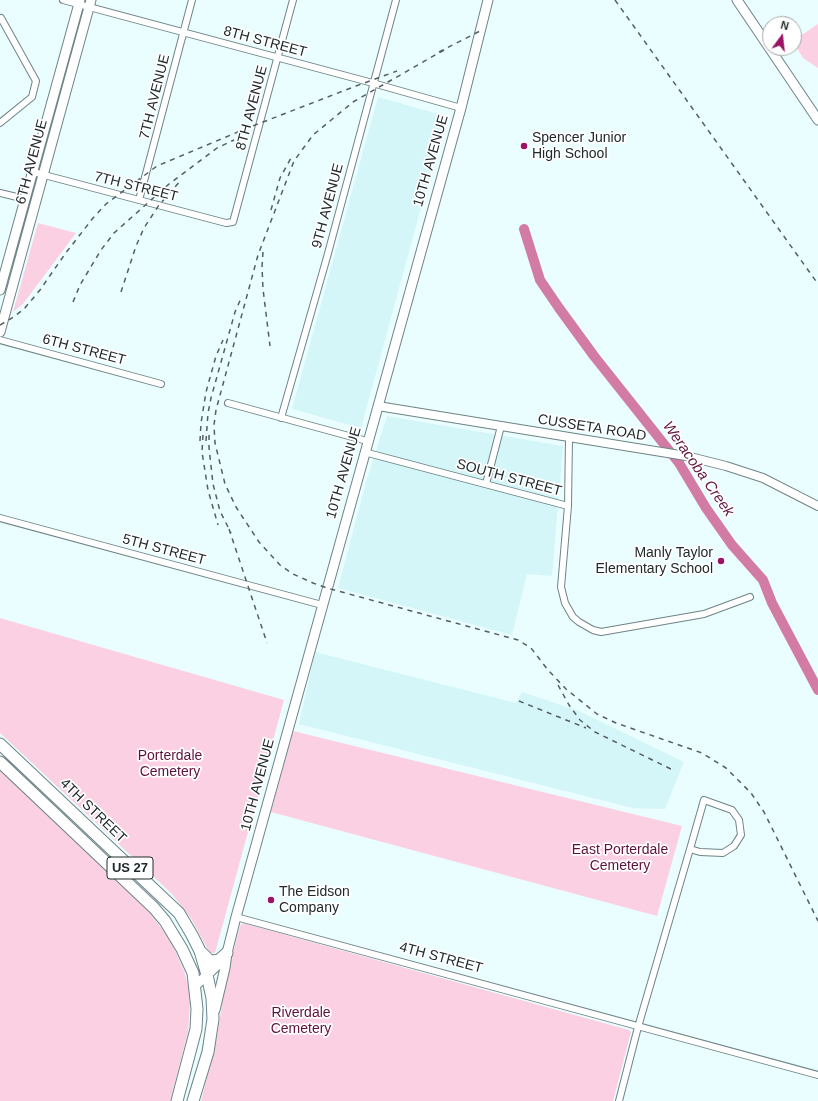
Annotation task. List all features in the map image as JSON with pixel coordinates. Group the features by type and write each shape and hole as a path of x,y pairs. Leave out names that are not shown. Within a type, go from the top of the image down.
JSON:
{"highway":[{"name":"4TH STREET","path":"0,744 179,913 192,934 200,951 207,975 212,998 213,1019 208,1052 193,1101"},
{"name":"4TH STREET","path":"0,762 154,908 165,920 182,949 193,973 197,1008 196,1029 177,1101"},
{"path":"200,951 209,960 219,960 226,953"},
{"path":"184,1101 187,1092 185,1072"}],"main road":[{"name":"10TH AVENUE","path":"195,986 222,961 226,953 364,452 461,108 488,0"},
{"path":"738,1 818,120"},
{"name":"6TH AVENUE","path":"0,290 79,2"},
{"name":"6TH AVENUE","path":"0,332 90,4"},
{"name":"10TH AVENUE","path":"213,1019 225,968 226,953"}],"street":[{"name":"8TH STREET","path":"63,0 90,4 184,32 461,108"},
{"name":"7TH AVENUE","path":"139,200 192,0"},
{"name":"8TH AVENUE","path":"233,222 293,0"},
{"name":"9TH AVENUE","path":"281,418 327,256 396,0"},
{"path":"0,18 36,81 32,97 0,123"},
{"name":"7TH STREET","path":"33,172 226,223 233,222"},
{"path":"0,193 25,199"},
{"name":"6TH STREET","path":"0,340 161,384"},
{"path":"228,403 368,441"},
{"name":"CUSSETA ROAD","path":"378,406 686,456 726,466 763,478 818,506"},
{"path":"486,484 501,426"},
{"path":"568,506 569,438"},
{"name":"SOUTH STREET","path":"364,452 568,506 562,595 566,606 573,617 586,627 601,632 644,625 704,614 750,597"},
{"name":"5TH STREET","path":"0,518 322,605"},
{"path":"619,1101 638,1027 704,800 732,810 739,820 741,835 734,846 723,853 700,852 690,849"},
{"name":"4TH STREET","path":"236,917 818,1076"}],"shaded area":[{"path":"378,97 446,116 361,428 292,409"},
{"path":"387,416 563,446 552,576 527,574 512,635 338,588 366,482"},
{"path":"315,652 516,703 522,692 579,711 684,762 665,809 633,808 299,724"}],"green space":[{"path":"818,24 818,68 802,56 802,35"},
{"path":"38,223 76,233 23,304 13,312"},
{"name":"Porterdale Cemetery","path":"0,618 284,700 215,953 211,953 208,950 192,920 172,894 0,733"},
{"name":"East Porterdale Cemetery","path":"293,731 682,826 657,916 271,812"},
{"path":"0,770 148,911 170,939 184,971 190,1002 188,1032 170,1101 0,1101"},
{"name":"Riverdale Cemetery","path":"243,923 629,1030 631,1032 613,1101 201,1101 217,1036 226,979 240,926"}],"waterway":[{"name":"Weracoba Creek","path":"524,229 540,280 594,356 679,463 706,508 732,545 763,580 772,603 818,690"}],"railway":[{"path":"615,0 818,284"},
{"path":"439,52 480,31"},
{"path":"444,50 353,102 313,135 294,161 258,255 216,410 214,425 215,443 225,484 236,507 259,542 280,565 293,574 327,588 518,640 531,648 548,670 566,689 597,714 616,723 702,753 726,768 751,793 764,812 818,921"},
{"path":"0,325 24,309 40,290 65,254 93,218 106,204 157,166 245,129 397,71"},
{"path":"73,302 80,285 101,250 114,233 169,184 217,148 234,140"},
{"path":"271,210 280,178 291,158"},
{"path":"121,292 136,246 144,228 159,205 181,180"},
{"path":"263,252 263,289 270,346"},
{"path":"206,441 208,413 211,398 235,312 242,296"},
{"path":"200,441 206,392 216,356 223,340"},
{"path":"203,435 202,452 208,490 218,525"},
{"path":"209,435 213,484 220,511 231,533"},
{"path":"229,529 267,643"},
{"path":"558,685 569,705 580,720 595,732 675,771"},
{"path":"519,701 586,728"}],"place":[{"name":"Spencer Junior High School","path":"524,146"},
{"name":"Manly Taylor Elementary School","path":"721,561"},
{"name":"The Eidson Company","path":"271,900"}]}
